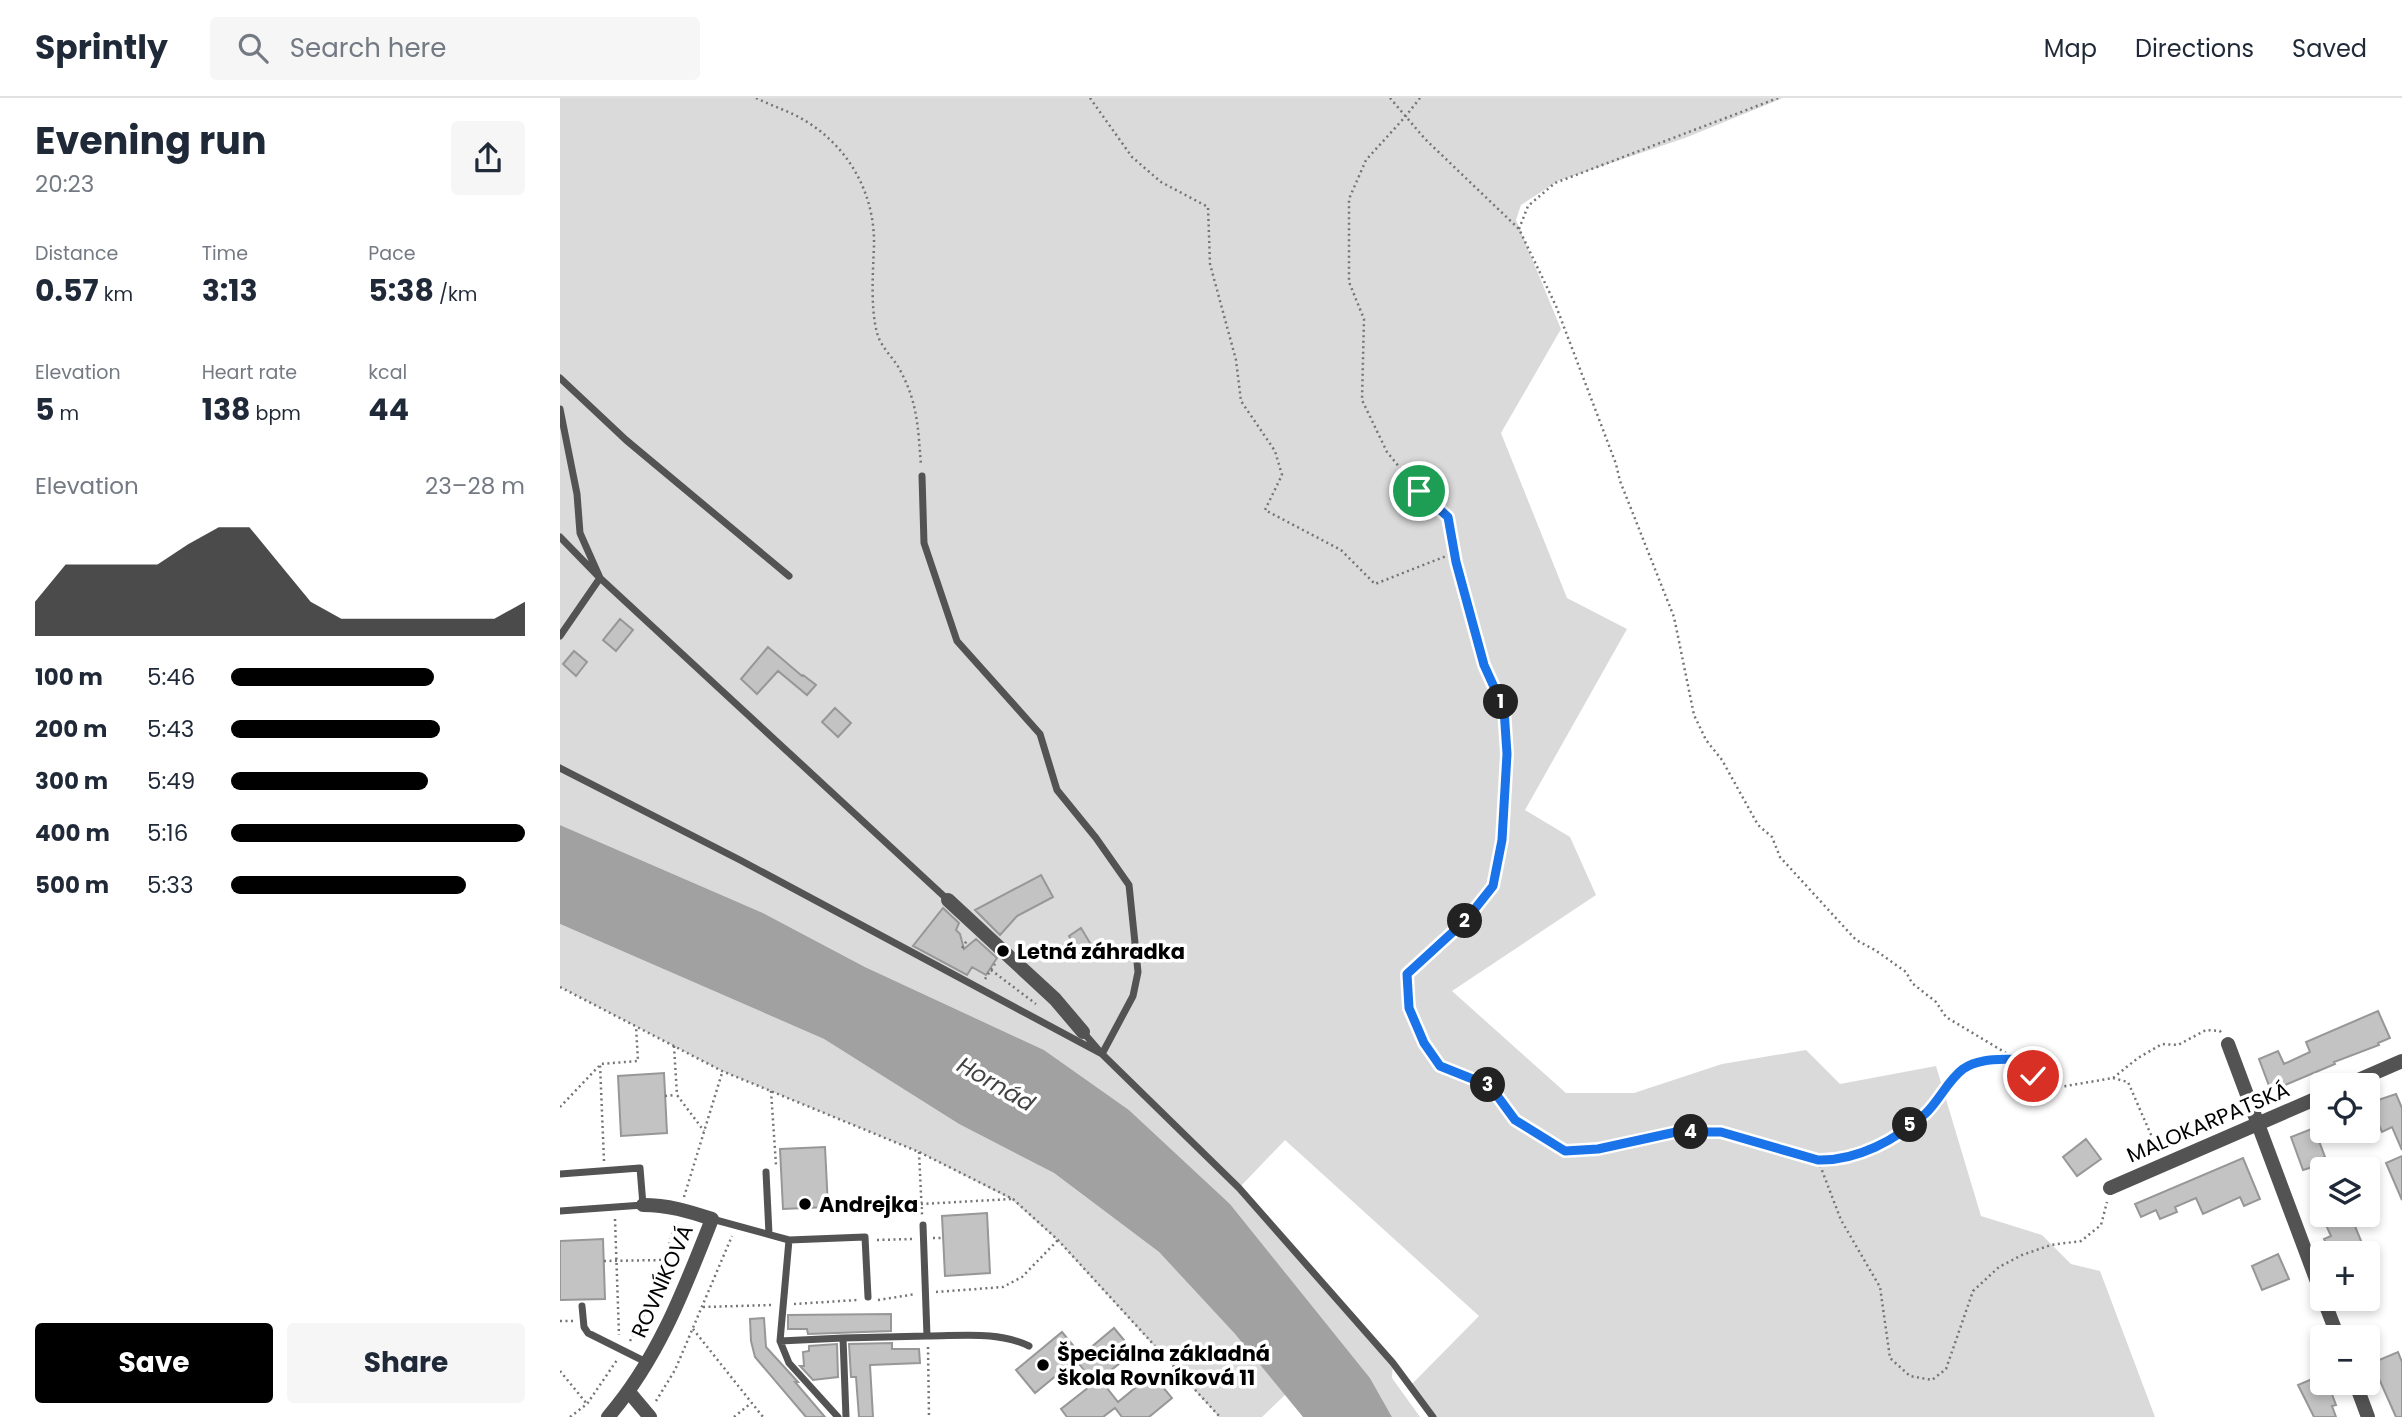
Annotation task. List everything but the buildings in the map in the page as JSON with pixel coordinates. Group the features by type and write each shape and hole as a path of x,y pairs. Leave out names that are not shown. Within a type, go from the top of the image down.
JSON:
{"street":[{"path":"948,900 1055,999 1083,1032"},
{"path":"2228,1044 2310,1263"},
{"path":"2374,1073 2402,1061"},
{"name":"MALOKARPATSKÁ","path":"2110,1188 2310,1101"},
{"name":"ROVNÍKOVÁ","path":"608,1417 648,1363 680,1300 712,1219 672,1206 643,1205"},
{"path":"629,1392 648,1415"},
{"path":"2360,1395 2368,1417"}],"lane":[{"path":"560,378 626,440 789,576"},
{"path":"560,409 577,494 580,533 600,578"},
{"path":"922,476 924,543 957,641 1040,734 1057,790 1129,885 1138,972 1133,996 1102,1054"},
{"path":"560,537 600,578 948,900"},
{"path":"560,636 600,578"},
{"path":"560,768 740,860 1102,1054"},
{"path":"1083,1032 1102,1054 1239,1188 1393,1363 1433,1417"},
{"path":"560,1174 640,1168 643,1205 560,1211"},
{"path":"766,1172 769,1234"},
{"path":"712,1219 789,1240 865,1237 869,1299"},
{"path":"923,1225 928,1336"},
{"path":"789,1240 779,1341 789,1363 838,1417"},
{"path":"582,1306 584,1327 588,1333 648,1363"},
{"path":"779,1341 997,1336 1029,1346"},
{"path":"843,1338 846,1417"}],"path":[{"path":"756,98 823,132 848,159 860,180 869,207 874,237 873,274 878,336 898,365 913,397 922,476"},
{"path":"1090,98 1132,157 1161,182 1209,207 1210,264 1236,360 1241,401 1275,451 1282,475 1265,510 1341,550 1375,584 1454,553"},
{"path":"1390,98 1405,117 1520,229 1556,306 1620,481 1674,617 1695,715 1706,740 1722,760 1758,825 1772,837 1780,857 1856,940 1906,972 1912,983 1936,1002 1946,1017 2016,1059 2044,1084 2060,1087 2113,1078 2128,1082 2161,1159"},
{"path":"1420,98 1366,160 1349,199 1349,282 1364,319 1362,400 1387,452 1419,491 1448,517 1454,553 1484,665 1504,709 1507,754 1502,840 1493,886 1466,920 1407,974 1409,1008 1424,1043 1440,1066 1490,1086 1515,1120 1565,1151 1598,1149 1676,1132 1721,1132 1818,1160 1860,1155 1894,1136 1925,1114 1962,1070 1980,1061 2016,1059"},
{"path":"1520,229 1528,206 1555,183 1779,98"},
{"path":"981,985 1000,956"},
{"path":"991,970 1046,1011"},
{"path":"560,987 722,1071 919,1152 1013,1199 1058,1240 1220,1417"},
{"path":"560,1107 600,1065 638,1061 636,1026"},
{"path":"2113,1078 2138,1058 2162,1044 2178,1045 2206,1030 2220,1031 2228,1044"},
{"path":"674,1046 677,1095 704,1131"},
{"path":"600,1065 604,1170"},
{"path":"771,1091 776,1172"},
{"path":"665,1096 677,1095"},
{"path":"919,1152 923,1225"},
{"path":"1818,1160 1841,1220 1880,1287 1890,1358 1910,1376 1932,1380 1946,1369 1973,1291 1999,1267 2022,1255 2051,1245 2081,1241 2101,1225 2110,1188"},
{"path":"922,1204 1013,1199"},
{"path":"570,1417 587,1404 624,1351 619,1343 615,1207"},
{"path":"648,1415 675,1370 735,1227"},
{"path":"865,1241 943,1238"},
{"path":"703,1307 869,1299 1003,1287 1022,1277 1058,1240"},
{"path":"604,1261 664,1260"},
{"path":"693,1329 763,1417"},
{"path":"928,1336 929,1417"},
{"path":"560,1371 587,1404"},
{"path":"734,1417 751,1403"}],"shaded area":[{"path":"560,98 1783,98 1685,138 1558,181 1521,205 1516,220 1561,329 1501,433 1567,598 1627,629 1525,810 1570,837 1596,895 1452,991 1566,1093 1634,1093 1722,1064 1806,1050 1840,1084 1936,1066 1981,1216 2042,1235 2071,1264 2100,1271 2155,1417 1433,1417 1410,1386 1479,1316 1285,1140 1239,1188 1393,1363 1392,1378 1420,1417 1392,1417 1370,1378 1230,1204 1129,1110 1044,1050 865,967 763,913 560,825"},
{"path":"560,924 824,1039 959,1124 1054,1173 1159,1252 1286,1394 1262,1417 1219,1417 1058,1241 1012,1200 919,1152 722,1071 560,987"}],"water":[{"name":"Hornád","path":"560,825 763,913 865,967 1044,1050 1129,1110 1230,1204 1370,1378 1392,1417 1303,1417 1235,1334 1159,1252 1054,1173 959,1124 824,1039 560,924"}],"place":[{"name":"Letná záhradka","path":"1003,951"},
{"name":"Andrejka","path":"805,1204"},
{"name":"Špeciálna základná škola Rovníková 11","path":"1043,1365"}],"route":[{"path":"1419,491 1448,517 1456,562 1484,665 1504,709 1507,754 1502,840 1493,886 1466,920 1407,974 1409,1008 1424,1043 1440,1066 1490,1086 1515,1120 1565,1151 1598,1149 1676,1132 1721,1132 1818,1160 1860,1155 1894,1136 1925,1114 1962,1070 1980,1061 2016,1059 2033,1076"}]}
